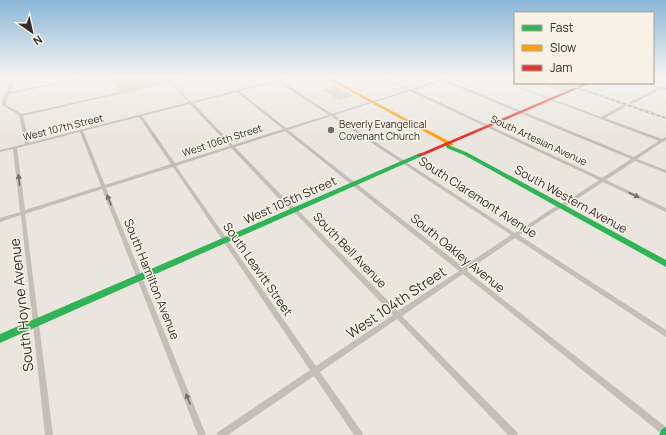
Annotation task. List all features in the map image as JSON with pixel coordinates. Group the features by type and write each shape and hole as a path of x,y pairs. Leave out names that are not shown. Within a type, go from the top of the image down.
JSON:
{"street":[{"path":"6,97 2,105 21,115 99,97"},
{"name":"South Bell Avenue","path":"186,97 514,435"},
{"name":"West 107th Street","path":"0,151 211,97"},
{"name":"South Oakley Avenue","path":"245,97 666,434"},
{"name":"South Claremont Avenue","path":"304,97 666,334"},
{"name":"South Western Avenue","path":"364,97 448,144 454,149 466,154 666,264"},
{"name":"West 106th Street","path":"0,220 104,188 383,97"},
{"name":"South Artesian Avenue","path":"428,97 666,210"},
{"path":"487,97 666,172"},
{"path":"547,97 665,140"},
{"name":"West 105th Street","path":"0,339 403,162 556,97"},
{"path":"631,103 642,97"},
{"path":"0,101 4,100"},
{"path":"602,118 624,106"},
{"path":"21,115 27,144"},
{"name":"South Leavitt Street","path":"140,116 359,435"},
{"name":"South Hamilton Avenue","path":"81,130 202,435"},
{"name":"West 104th Street","path":"221,435 516,235 665,140"},
{"name":"South Hoyne Avenue","path":"15,148 49,435"}],"green space":[{"path":"335,97 348,97 339,100"}],"railway":[{"path":"605,97 666,118"}],"traffic: fast":[{"path":"447,143 449,147 466,154 666,264"},
{"path":"0,339 420,155"}],"traffic: slow":[{"path":"364,97 451,144"}],"traffic: jam":[{"path":"420,155 555,97"}],"place":[{"name":"Beverly Evangelical Covenant Church","path":"331,130"}]}
